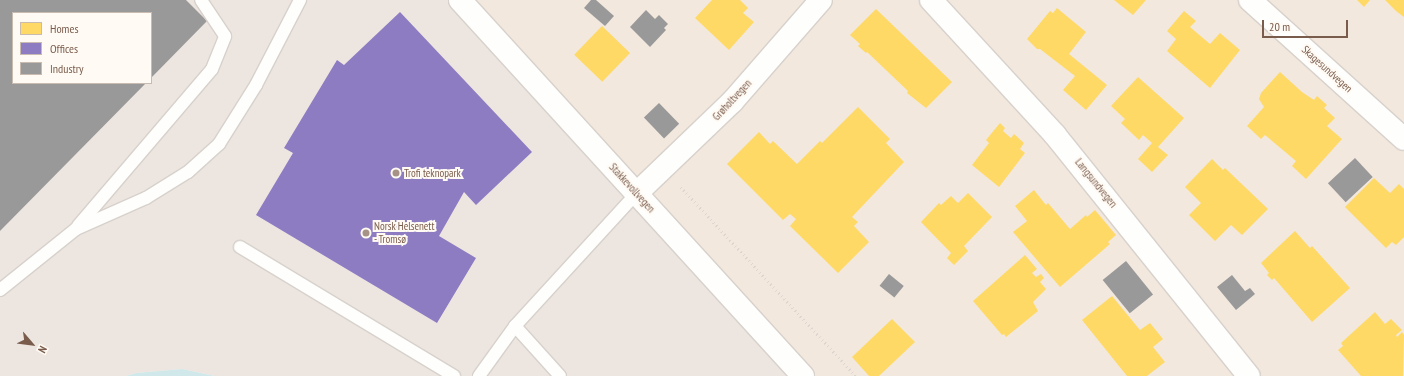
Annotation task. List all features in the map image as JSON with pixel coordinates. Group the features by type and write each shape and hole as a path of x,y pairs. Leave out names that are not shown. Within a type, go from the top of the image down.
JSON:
{"street":[{"name":"Stakkevollvegen","path":"460,0 803,376"},
{"name":"Grøholtvegen","path":"637,193 732,102 821,0"},
{"name":"Langsundvegen","path":"932,0 1070,153 1249,376"},
{"name":"Skagesundvegen","path":"1250,0 1404,138"}],"lane":[{"path":"0,290 76,229 212,69 225,36 201,0"},
{"path":"76,229 146,198 188,172 219,144 256,85 300,0"},
{"path":"479,376 515,326 637,193"},
{"path":"240,247 454,376"},
{"path":"515,326 560,376"}],"path":[{"path":"680,185 856,376"}],"shaded area":[{"path":"0,0 464,0 809,376 215,376 182,369 136,373 126,376 0,376"},
{"path":"464,0 1404,0 1404,376 809,376"}],"water":[{"path":"182,369 215,376 126,376 136,373"}],"building: Homes":[{"path":"712,0 740,0 748,8 743,13 754,22 729,50 695,18"},
{"path":"1114,0 1146,0 1133,15"},
{"path":"1357,0 1370,0 1364,7"},
{"path":"1385,0 1404,0 1404,17 1396,11"},
{"path":"1057,8 1086,32 1069,54 1107,85 1086,110 1063,90 1075,76 1040,49 1037,49 1027,39 1050,11 1053,13"},
{"path":"876,9 952,82 926,108 907,93 908,91 867,52 866,53 858,46 860,44 850,35"},
{"path":"1184,11 1196,21 1190,27 1210,44 1220,33 1240,50 1210,88 1167,51 1176,39 1167,31"},
{"path":"602,26 630,53 602,82 574,55"},
{"path":"1280,72 1302,92 1314,100 1317,96 1327,105 1324,108 1335,118 1327,126 1342,139 1306,179 1292,166 1296,161 1265,135 1261,139 1247,126 1264,107 1259,99 1261,93"},
{"path":"1138,77 1184,118 1158,147 1168,155 1152,172 1138,159 1152,143 1143,135 1139,140 1121,123 1125,119 1111,106"},
{"path":"858,107 890,139 886,143 904,162 852,217 858,222 854,226 869,242 838,273 790,226 796,219 790,214 783,220 727,164 759,132 770,144 773,141 797,164 820,141 822,143"},
{"path":"1000,123 1005,128 1003,131 1011,138 1014,134 1024,143 1020,149 1025,153 999,187 972,165 989,143 986,140"},
{"path":"1212,159 1223,170 1225,168 1268,209 1242,235 1231,225 1215,241 1189,215 1201,203 1185,187"},
{"path":"1374,178 1390,193 1399,184 1404,189 1404,237 1396,245 1392,242 1386,248 1345,207"},
{"path":"1034,190 1046,205 1048,203 1070,229 1086,215 1087,217 1095,210 1116,235 1108,242 1110,244 1060,287 1013,232 1027,221 1015,206"},
{"path":"968,193 992,217 964,246 968,251 954,265 947,258 951,253 921,222 939,203 941,205 951,196 958,203"},
{"path":"1295,231 1310,248 1312,246 1350,288 1312,322 1274,278 1272,280 1267,275 1269,273 1261,263"},
{"path":"1025,255 1037,269 1032,273 1036,277 1041,274 1044,278 1040,282 1046,289 1033,302 1038,311 1006,337 1004,334 1002,335 973,301"},
{"path":"1112,296 1140,330 1150,323 1163,339 1153,347 1165,362 1147,376 1127,376 1082,320"},
{"path":"1375,312 1385,324 1391,319 1402,330 1396,335 1397,337 1402,332 1404,335 1403,376 1361,376 1338,350 1343,346 1341,343"},
{"path":"892,319 915,342 879,376 869,376 852,357"}],"building: Offices":[{"name":"Trofi teknopark","path":"400,12 532,152 476,205 464,192 439,236 476,258 437,323 256,215 293,153 284,148 337,60 344,65"}],"building: Industry":[{"path":"0,0 186,0 207,21 152,77 152,12 12,12 12,84 145,84 0,231"},
{"path":"591,0 596,0 614,16 605,26 584,8"},
{"path":"646,10 655,19 659,15 668,24 664,28 666,30 650,47 630,27"},
{"path":"659,103 679,124 664,138 644,118"},
{"path":"1355,158 1373,177 1346,202 1328,183"},
{"path":"1126,261 1153,294 1130,313 1103,280"},
{"path":"889,274 904,286 894,298 880,286"},
{"path":"1232,275 1245,291 1250,288 1255,294 1236,310 1217,287"}],"place":[{"name":"Trofi teknopark","path":"396,173"},
{"name":"Norsk Helsenett - Tromsø","path":"366,233"}]}
